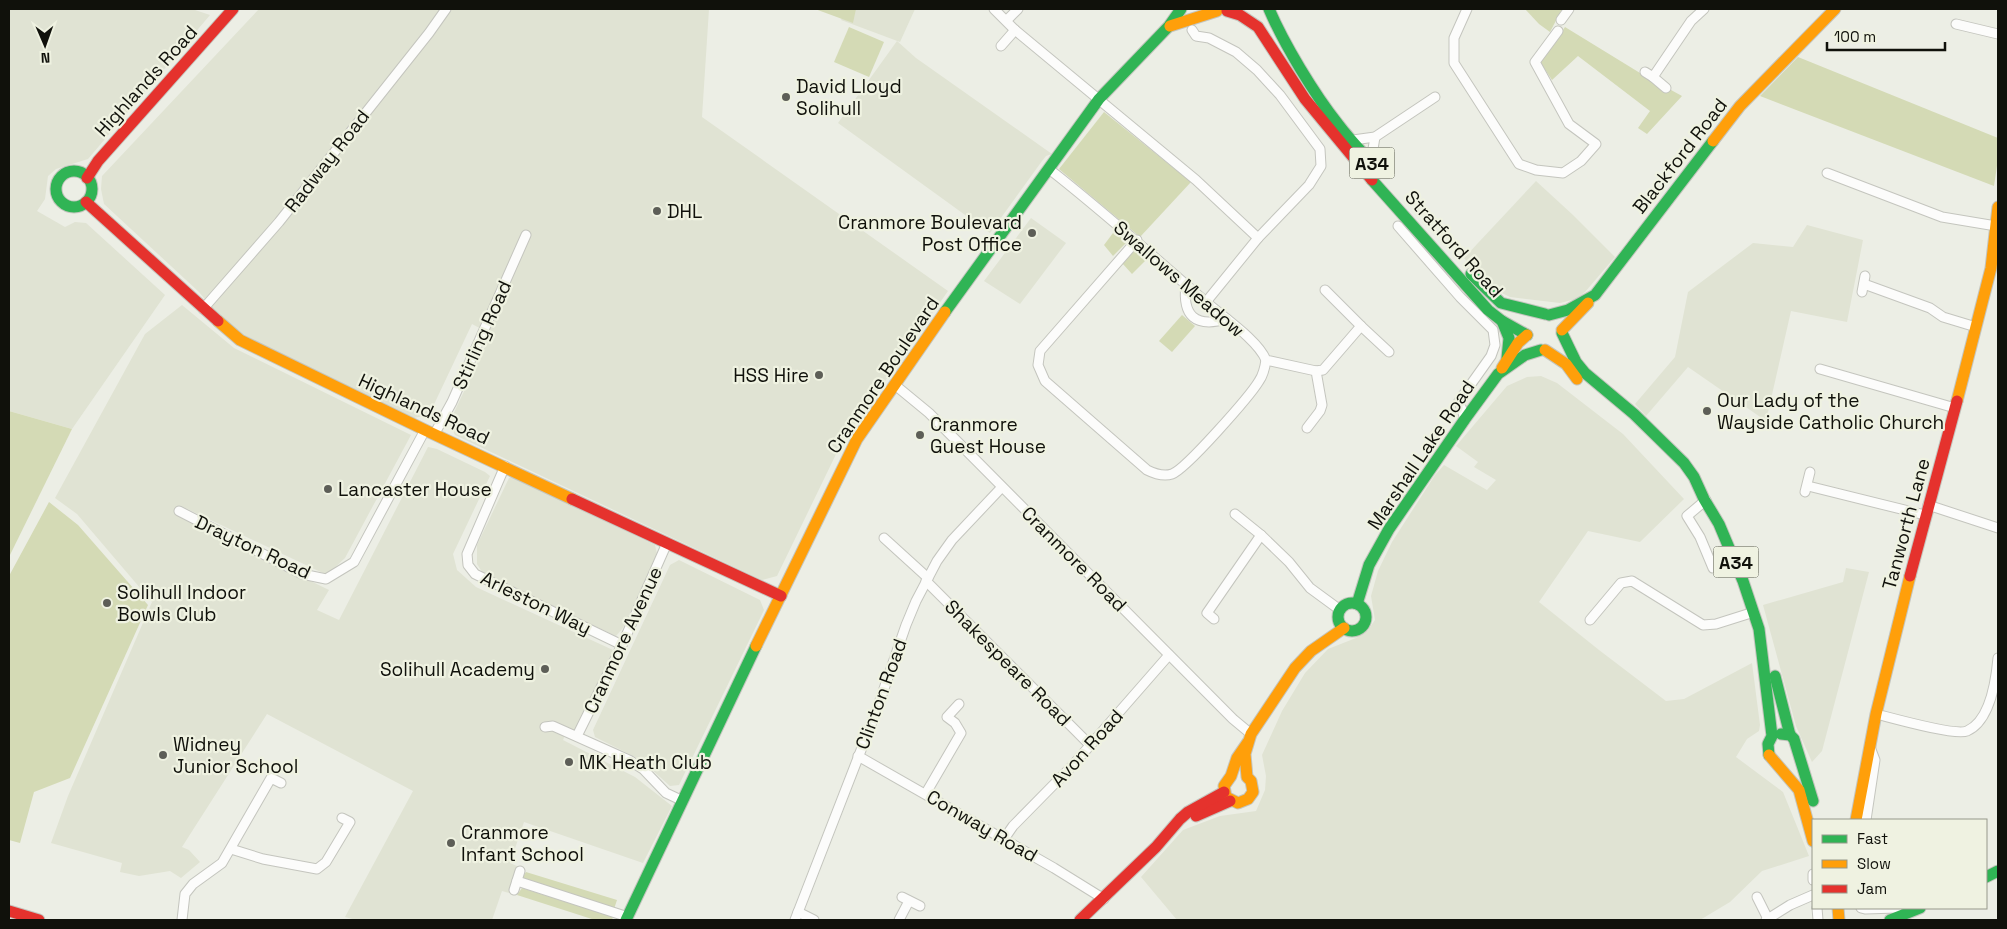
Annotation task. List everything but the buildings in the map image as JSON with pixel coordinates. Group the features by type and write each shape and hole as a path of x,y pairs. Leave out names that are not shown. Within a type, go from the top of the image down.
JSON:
{"main road":[{"name":"Highlands Road","path":"233,9 98,161 88,178 92,190 86,202 203,309 240,340 430,432 781,596"},
{"name":"Cranmore Boulevard","path":"627,919 846,459 869,421 896,385 975,268 1099,99 1170,26 1181,9"},
{"name":"Stratford Road","path":"1269,9 1274,23 1313,88 1337,122 1416,216 1497,301 1547,315 1558,320 1576,362 1585,373 1634,414 1674,452 1694,477 1719,524 1737,565 1759,629 1772,736 1769,741 1768,751 1773,761 1779,765 1799,790 1812,836"},
{"name":"Blackford Road","path":"1547,315 1568,310 1595,295 1735,112 1835,9"},
{"name":"Cranmore Boulevard","path":"1170,26 1197,16 1223,10"},
{"name":"Stratford Road","path":"1223,10 1251,21 1258,27 1305,99 1352,156 1488,310 1502,322 1527,335 1532,345 1566,364 1582,385 1650,442 1705,499"},
{"path":"86,202 78,206 70,206 62,202 57,195 56,187 59,179 73,171 81,173 88,178"},
{"name":"Tanworth Lane","path":"1856,819 1876,714 1990,268 1997,216"},
{"path":"1543,350 1555,346 1562,338 1562,331 1595,295"},
{"path":"1498,374 1518,343 1527,335 1527,329 1533,318 1547,315"},
{"path":"1502,322 1509,338 1507,361"},
{"name":"Marshall Lake Road","path":"1357,604 1369,565 1389,529 1465,419 1498,374 1525,355 1543,350"},
{"path":"1346,604 1357,604 1365,613 1364,623 1354,630 1344,628 1338,620 1340,610 1346,604"},
{"path":"1249,738 1246,754 1247,777 1253,786 1251,797 1239,804 1227,796 1224,786 1231,776 1237,758 1249,738 1295,668 1311,651 1344,628"},
{"name":"A34","path":"1759,629 1772,665 1790,735 1798,746 1798,756 1819,819"},
{"path":"1772,736 1790,735"},
{"path":"1779,765 1792,762 1798,756"},
{"path":"1231,776 1239,774 1247,777"},
{"path":"1080,920 1104,899 1174,827 1227,796"},
{"path":"9,912 39,920"},
{"path":"1890,920 1909,914"}],"street":[{"name":"Radway Road","path":"203,309 278,222 429,33 446,9"},
{"path":"994,9 1015,30 1196,180 1258,238"},
{"path":"1007,20 1018,9"},
{"path":"1467,9 1454,38 1454,63 1519,164 1536,170 1563,173 1581,161 1596,144 1569,124 1536,62 1558,31"},
{"path":"1561,20 1569,9"},
{"path":"1653,78 1691,21 1704,9"},
{"path":"1956,24 1998,34"},
{"path":"1209,38 1212,28"},
{"path":"1001,46 1015,30"},
{"path":"1192,30 1196,36 1209,38 1236,52 1257,70 1293,111 1320,149 1321,166 1310,185 1258,238 1206,302"},
{"path":"1645,72 1666,88"},
{"path":"1353,140 1375,137 1435,96"},
{"path":"1293,111 1305,99"},
{"path":"1371,162 1375,137"},
{"name":"Swallows Meadow","path":"1049,169 1136,240 1227,319 1263,351 1266,360"},
{"path":"1827,173 1942,216 1997,216"},
{"path":"1398,226 1460,297 1492,330 1495,345 1491,356 1459,401 1465,419"},
{"name":"Stirling Road","path":"430,432 452,402 526,234"},
{"path":"1136,240 1040,351 1038,365 1045,381 1147,470 1154,474 1164,476 1181,470 1259,382 1265,371 1266,360 1316,371 1323,370 1361,326"},
{"path":"1186,284 1185,306 1189,314 1197,320 1213,323 1227,319"},
{"path":"1864,284 1930,308 1943,317 1976,327"},
{"path":"1325,290 1389,352"},
{"path":"1820,369 1955,408"},
{"path":"1307,428 1320,411 1322,405 1316,371"},
{"name":"Cranmore Road","path":"896,385 929,413 1169,654 1249,738"},
{"name":"Drayton Road","path":"179,512 302,574 326,579 354,562 430,432"},
{"name":"Arleston Way","path":"505,466 467,554 468,565 474,574 622,645"},
{"path":"1810,472 1806,489 1927,510 1998,528"},
{"name":"Clinton Road","path":"796,916 877,709 906,625 927,579 952,540 1002,487"},
{"path":"1705,499 1686,516 1700,537 1713,568 1737,565"},
{"path":"1236,514 1262,535 1289,562 1310,588 1340,610"},
{"path":"1214,619 1207,613 1262,535"},
{"name":"Shakespeare Road","path":"884,538 927,579 985,642 1090,745"},
{"name":"Cranmore Avenue","path":"577,736 622,645 667,544"},
{"path":"1590,620 1621,583 1632,581 1703,625 1716,624 1754,612"},
{"name":"Avon Road","path":"1004,840 1013,826 1072,766 1169,654"},
{"path":"1876,714 1955,732 1968,730 1976,724 1988,706 1996,680 1998,658"},
{"path":"926,793 961,733 955,723 947,717 959,704"},
{"path":"544,727 553,726 636,764 666,793 683,801"},
{"path":"1866,819 1875,760 1869,745"},
{"name":"Conway Road","path":"858,756 926,793 1104,899"},
{"path":"182,920 185,894 193,884 222,863 271,778 281,783"},
{"path":"231,849 263,859 317,869 326,862 350,822 342,818"},
{"path":"520,871 516,885 627,919"},
{"path":"1757,897 1767,919 1790,905 1812,895"},
{"path":"899,920 906,899 920,906"},
{"path":"796,916 814,920"}],"shaded area":[{"path":"9,9 192,9 210,15 88,159 56,169 48,176 45,199 37,211 65,227 75,222 86,223 165,295 72,429 9,411"},
{"path":"259,9 709,9 702,117 948,291 840,446 777,576 762,580 455,435 449,423 484,349 489,333 472,324 429,415 414,418 244,335 216,313 199,292 104,204 101,189 102,176"},
{"path":"848,9 915,9 900,42 841,20"},
{"path":"897,41 916,58 1052,154 1046,156 1042,161 990,233 838,123"},
{"path":"1536,181 1615,257 1585,292 1576,299 1560,303 1510,297 1498,291 1478,275 1464,258"},
{"path":"1031,218 1066,243 1020,304 984,281"},
{"path":"1807,225 1863,240 1847,322 1791,311 1766,421 1688,367 1646,416 1635,404 1675,357 1688,292 1753,243 1793,247"},
{"path":"182,305 234,348 411,435 345,558 327,575 181,506 178,516 329,590 317,610 339,620 428,447 437,449 485,472 490,476 453,554 457,570 476,587 613,650 575,733 567,730 563,740 635,777 672,806 643,863 524,822 510,863 517,866 509,893 502,891 492,920 356,920 345,917 413,791 267,714 182,847 189,850 200,862 181,878 170,871 139,876 120,872 122,863 51,843 68,796 152,602 77,514 55,498 145,334"},
{"path":"1541,376 1557,383 1623,434 1684,499 1640,542 1588,531 1539,602 1666,701 1684,699 1752,663 1760,725 1759,731 1747,739 1736,757 1783,792 1809,856 1762,871 1730,902 1700,920 1177,920 1141,877 1183,830 1220,816 1256,811 1265,790 1266,776 1262,755 1282,711 1305,673 1328,649 1356,638 1368,630 1375,620 1371,596 1378,571 1392,542 1435,475 1444,465 1487,490 1496,480 1474,467 1478,462 1456,446 1507,386 1527,377"},
{"path":"513,477 655,545 657,554 623,628 616,636 482,572 477,564 477,545 509,478"},
{"path":"679,560 760,600 764,610 679,785 670,786 641,760 595,737 593,730 670,565"},
{"path":"1846,568 1869,572 1822,751 1812,762 1796,726 1763,605 1843,582"}],"green space":[{"path":"815,9 856,9 853,23"},
{"path":"1525,9 1562,9 1550,32 1539,24"},
{"path":"849,27 884,42 869,77 834,62"},
{"path":"1565,27 1640,73 1682,96 1647,134 1638,128 1650,111 1578,56 1552,80 1540,62"},
{"path":"1798,57 1998,138 1998,159 1994,186 1760,96"},
{"path":"1104,112 1191,182 1140,237 1059,169"},
{"path":"1116,229 1126,238 1127,242 1113,256 1104,245"},
{"path":"1134,250 1138,250 1149,257 1132,274 1122,263"},
{"path":"1182,315 1195,326 1172,352 1159,341"},
{"path":"9,411 72,429 9,557"},
{"path":"49,502 78,525 148,605 70,778 34,792 20,843 9,840 9,576"},
{"path":"526,872 617,900 614,909 521,879"},
{"path":"522,888 613,917 612,920 595,920 517,895"}],"traffic: fast":[{"path":"945,312 1099,99 1169,26 1181,9"},
{"path":"1269,9 1291,53 1319,98 1343,130 1378,170"},
{"path":"1549,315 1568,310 1595,295 1713,141"},
{"path":"74,171 86,177 92,189 86,201 74,207 62,201 56,189 62,177 74,171"},
{"path":"1372,180 1488,310 1502,321 1527,335"},
{"path":"1471,274 1501,303 1545,314"},
{"path":"1502,321 1509,338 1507,358"},
{"path":"1562,333 1576,362 1585,373 1634,414 1684,463 1694,477 1704,499 1719,524 1743,581 1759,629 1772,736 1768,744 1769,755"},
{"path":"1357,604 1369,565 1389,529 1465,419 1498,374 1525,355 1541,350"},
{"path":"1352,603 1362,607 1366,617 1362,627 1352,631 1342,627 1338,617 1342,607 1352,603"},
{"path":"626,920 756,646"},
{"path":"1775,676 1790,735"},
{"path":"1781,734 1790,735 1794,739 1813,801"},
{"path":"1987,876 1998,871"},
{"path":"1890,920 1918,909"}],"traffic: slow":[{"path":"1713,141 1740,106 1835,9"},
{"path":"1170,26 1217,11"},
{"path":"1957,401 1991,268 1998,207"},
{"path":"1562,330 1588,303"},
{"path":"756,646 857,439 945,312"},
{"path":"218,321 240,340 572,499"},
{"path":"1502,368 1518,343 1527,335"},
{"path":"1545,350 1566,364 1577,379"},
{"path":"1856,819 1876,714 1910,576"},
{"path":"1248,742 1237,758 1231,776 1224,786 1226,797 1238,803 1248,799 1253,792 1251,781 1247,777 1245,754 1251,734 1295,668 1311,651 1344,628"},
{"path":"1769,755 1799,790 1812,837"},
{"path":"1838,909 1839,920"}],"traffic: jam":[{"path":"87,178 98,161 233,9"},
{"path":"1227,11 1240,15 1258,27 1305,99 1372,180"},
{"path":"86,202 218,321"},
{"path":"1910,576 1957,401"},
{"path":"572,499 781,596"},
{"path":"1080,920 1156,847 1180,819 1188,812 1224,792"},
{"path":"1196,816 1230,801"},
{"path":"9,911 39,920"}],"place":[{"name":"David Lloyd Solihull","path":"786,97"},
{"name":"DHL","path":"657,211"},
{"name":"Cranmore Boulevard Post Office","path":"1032,233"},
{"name":"HSS Hire","path":"819,375"},
{"name":"Our Lady of the Wayside Catholic Church","path":"1707,411"},
{"name":"Cranmore Guest House","path":"920,435"},
{"name":"Lancaster House","path":"328,489"},
{"name":"Solihull Indoor Bowls Club","path":"107,603"},
{"name":"Solihull Academy","path":"545,669"},
{"name":"Widney Junior School","path":"163,755"},
{"name":"MK Heath Club","path":"569,762"},
{"name":"Cranmore Infant School","path":"451,843"}]}
